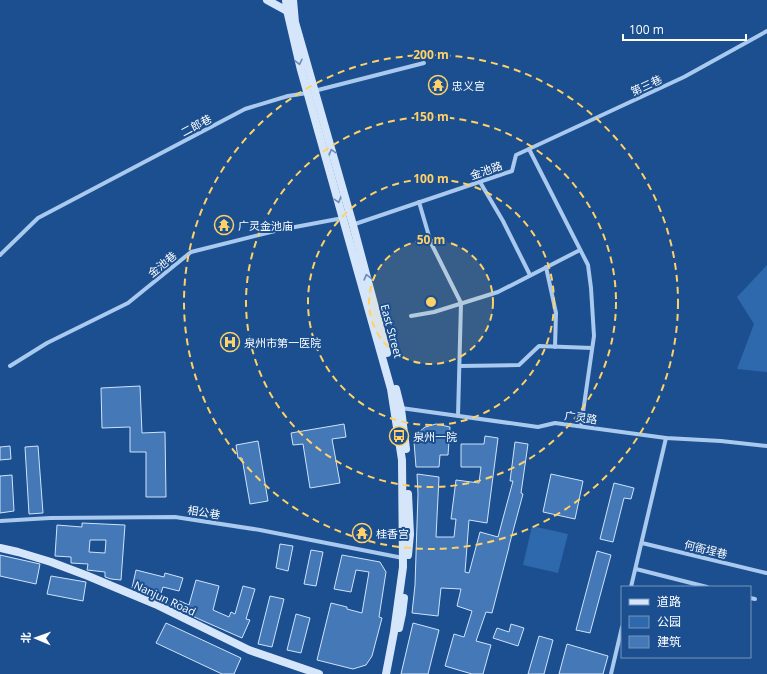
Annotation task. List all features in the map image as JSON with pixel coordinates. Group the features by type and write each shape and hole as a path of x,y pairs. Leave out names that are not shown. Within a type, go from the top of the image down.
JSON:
{"main road":[{"path":"267,0 294,15"},
{"name":"East Street","path":"286,0 300,70 311,92 349,226 391,389 398,408 406,446 410,534 402,614 390,674"},
{"name":"East Street","path":"293,0 295,22 342,218 349,226"},
{"name":"East Street","path":"386,674 394,632 403,567 402,460 398,408"},
{"name":"Nanjun Road","path":"0,548 51,562 88,576 155,604 249,650 319,674"}],"street":[{"name":"第三巷","path":"529,149 684,77 767,31"},
{"name":"二郎巷","path":"0,255 38,218 245,109 288,96 311,92 424,63"},
{"name":"金池路","path":"349,226 512,171 516,155 529,149"},
{"path":"529,149 588,265 594,336 581,426"},
{"path":"480,182 503,221 530,276"},
{"path":"419,202 431,243 461,303 458,416"},
{"name":"金池巷","path":"10,366 47,343 128,303 191,252 279,230 342,218"},
{"path":"411,316 434,312 498,292 580,250"},
{"path":"546,267 556,313 555,347"},
{"path":"460,366 519,365 539,346 592,348"},
{"name":"广灵路","path":"398,408 538,427 555,423 666,438 721,441 767,446"},
{"path":"632,586 666,438"},
{"name":"相公巷","path":"0,521 50,518 175,517 260,530 403,558"},
{"name":"何衙埕巷","path":"642,543 766,573"},
{"path":"636,569 703,586"},
{"path":"611,674 621,631"}],"green space":[{"path":"767,265 767,372 737,369 754,324 737,297"},
{"path":"532,526 568,534 558,573 523,565"}],"building":[{"path":"140,386 142,433 165,432 166,497 146,497 146,452 130,452 130,427 102,428 101,388"},
{"path":"344,424 346,437 332,439 340,483 310,488 303,444 293,445 291,433"},
{"path":"436,424 450,427 448,455 440,455 439,467 416,467 414,442 419,432 425,427"},
{"path":"485,436 498,438 487,523 469,520 465,572 469,573 480,532 498,537 513,481 510,481 515,442 528,444 521,493 523,494 492,613 486,612 476,641 491,645 483,674 472,674 445,666 454,634 464,637 472,611 457,606 461,589 441,588 438,616 412,613 415,585 418,494 417,474 439,477 436,537 454,537 456,519 451,519 456,480 479,483 481,467 461,467 461,444 484,444"},
{"path":"258,441 268,501 250,504 242,458 238,458 236,445"},
{"path":"10,446 11,459 0,460 0,447"},
{"path":"38,446 43,513 29,514 25,447"},
{"path":"551,474 583,481 575,519 543,512"},
{"path":"12,475 14,511 0,513 0,476"},
{"path":"614,483 634,488 631,499 624,498 613,542 600,539"},
{"path":"82,523 125,525 121,580 105,577 105,572 87,570 88,564 71,563 71,557 55,556 57,525 82,527","holes":["90,540 106,540 105,553 89,552"]},
{"path":"280,544 293,546 288,571 276,568"},
{"path":"311,550 323,552 316,586 304,584"},
{"path":"597,551 611,555 590,633 576,630"},
{"path":"0,555 40,564 36,584 0,576"},
{"path":"342,555 380,562 386,572 379,617 382,618 372,656 366,665 353,669 317,660 331,603 362,613 369,572 356,570 351,592 334,589"},
{"path":"136,570 164,577 165,573 183,578 179,591 163,587 160,596 132,588"},
{"path":"51,576 86,582 83,601 47,594"},
{"path":"196,580 219,586 213,610 229,617 231,612 235,614 243,586 255,589 246,619 250,620 242,638 169,605 173,598 189,605"},
{"path":"270,596 284,599 272,647 258,644"},
{"path":"296,614 310,618 301,653 287,650"},
{"path":"166,623 241,658 234,674 222,674 156,643"},
{"path":"413,623 439,630 428,674 401,674"},
{"path":"511,624 524,628 518,646 493,638 497,628 509,632"},
{"path":"539,636 553,640 544,674 528,674"},
{"path":"567,644 608,656 603,674 559,674"}],"place":[{"name":"忠义宫","path":"438,85"},
{"name":"广灵金池庙","path":"224,225"},
{"name":"泉州市第一医院","path":"230,342"},
{"name":"泉州一院","path":"399,436"},
{"name":"桂香宫","path":"362,533"}]}
